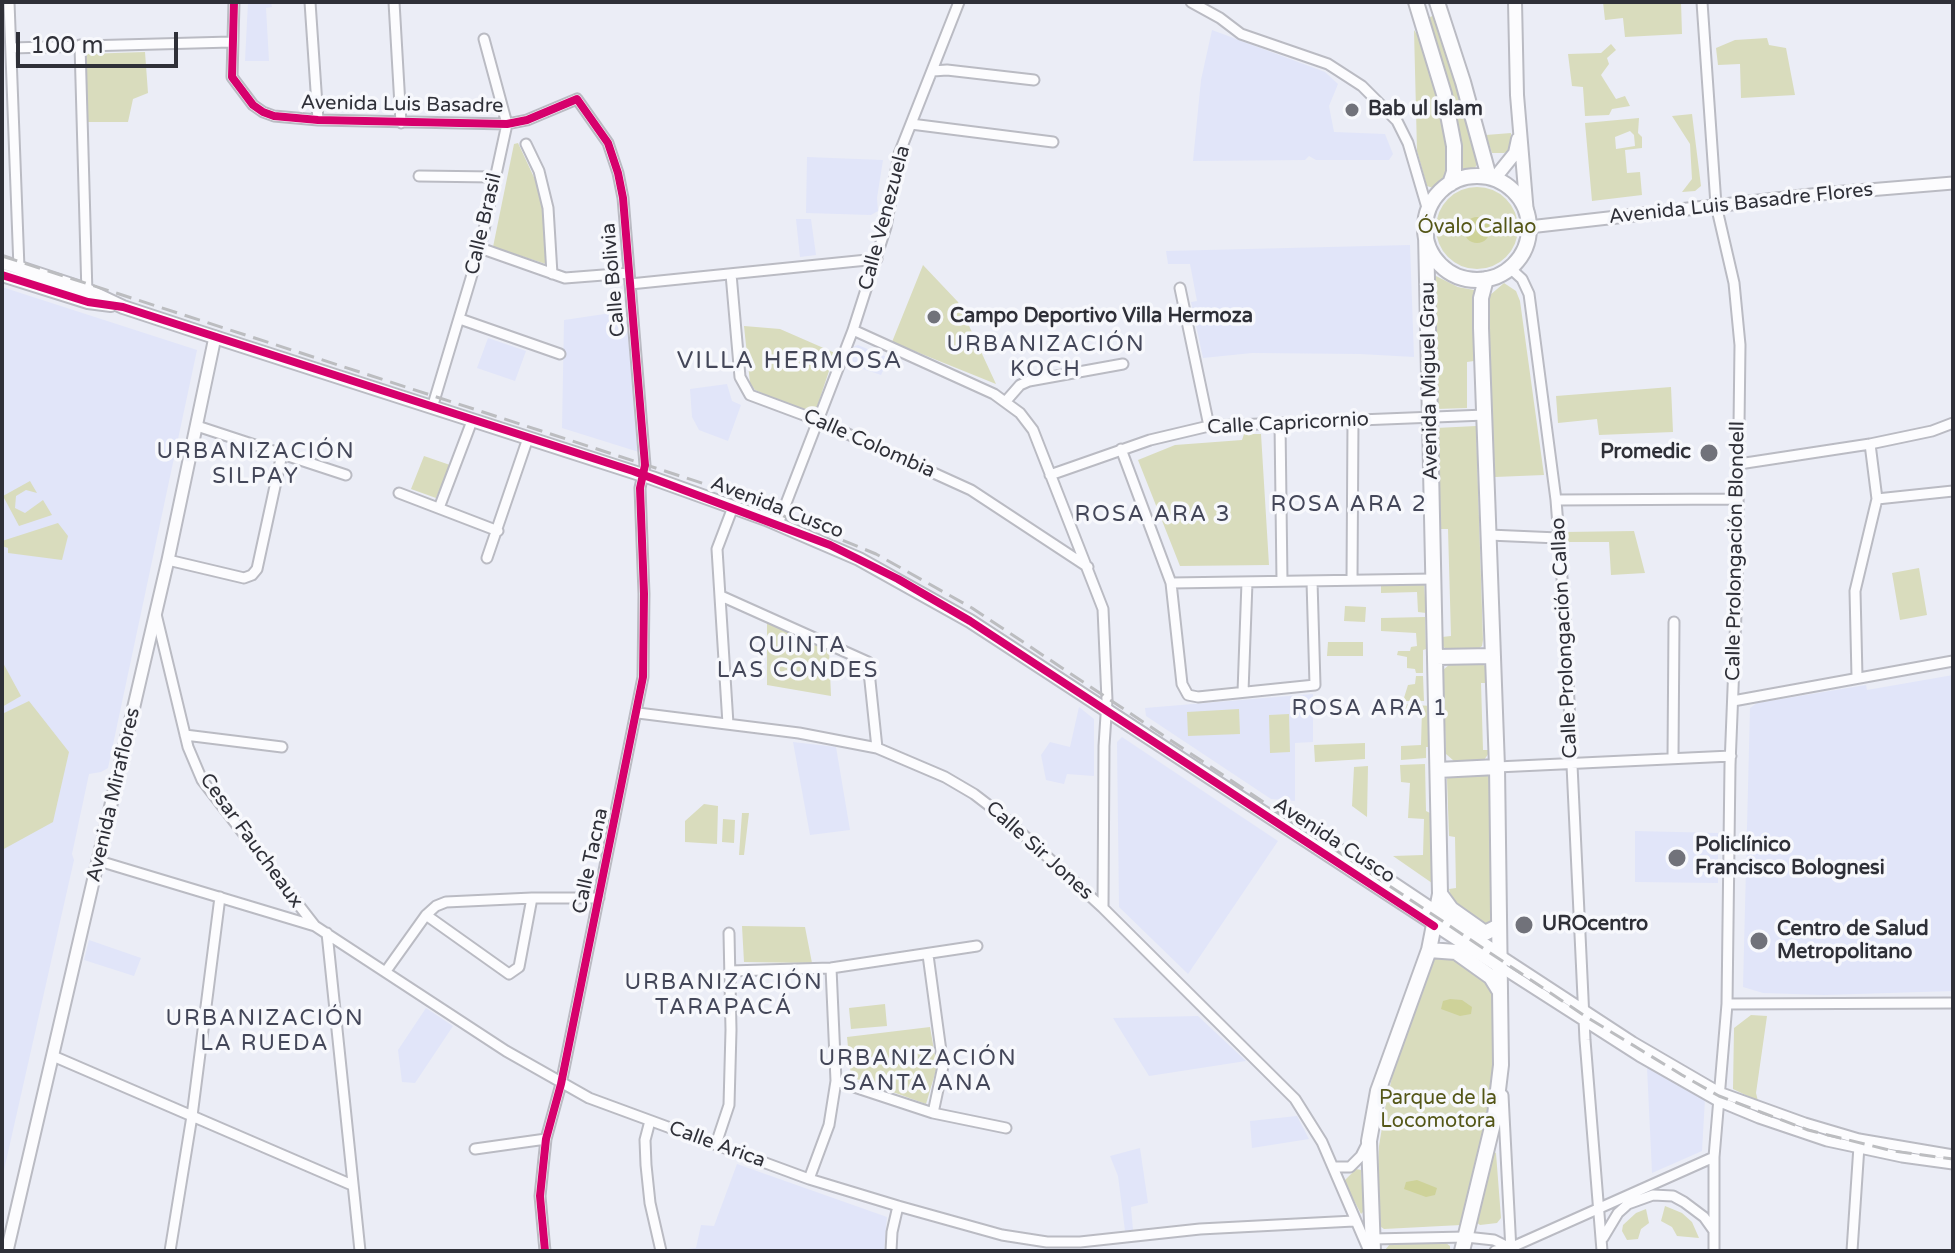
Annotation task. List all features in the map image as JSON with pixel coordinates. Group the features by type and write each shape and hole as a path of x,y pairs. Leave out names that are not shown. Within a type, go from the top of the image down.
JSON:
{"main road":[{"path":"1416,2 1441,81 1454,146 1455,161 1450,184"},
{"path":"1437,2 1491,178"},
{"path":"1515,2 1519,135 1528,221 1524,250 1510,268 1486,279 1459,277 1443,267 1432,253 1426,233 1428,211 1437,196 1450,184 1472,177 1491,178 1514,191 1528,221"},
{"path":"1491,178 1515,153 1519,135"},
{"name":"Avenida Miguel Grau","path":"1371,1247 1369,1141 1378,1091 1429,950 1440,894 1426,233"},
{"name":"Avenida Cusco","path":"2,262 88,296"},
{"name":"Avenida Cusco","path":"2,275 88,296 643,475 830,545 898,579 970,621 1313,846 1500,961"},
{"path":"1464,1244 1495,1115 1501,1065 1497,767 1481,298 1486,279"},
{"path":"1436,657 1493,656"},
{"path":"1438,770 1497,767"},
{"path":"1440,894 1451,909 1485,933 1499,926"},
{"path":"1429,950 1456,952 1491,977 1500,994"}],"street":[{"path":"9,2 19,268"},
{"path":"11,48 231,42 234,2"},
{"path":"310,2 318,120"},
{"path":"394,2 401,123"},
{"name":"Calle Venezuela","path":"778,524 853,330 886,227 899,154 959,2"},
{"path":"1191,2 1241,34 1328,64 1362,86 1397,121 1408,143 1428,211"},
{"name":"Calle Prolongación Blondell","path":"1702,2 1716,205 1734,283 1740,345 1727,1004 1714,1157 1714,1251"},
{"name":"Calle Brasil","path":"432,408 480,248 507,124 484,39"},
{"name":"Avenida Luis Basadre","path":"231,42 232,77 253,105 274,116 401,123 507,124 548,113 573,100"},
{"path":"80,45 88,296"},
{"path":"933,71 1034,80"},
{"name":"Calle Bolivia","path":"573,100 579,101 608,143 623,198 645,465 643,475"},
{"path":"911,124 1053,142"},
{"path":"526,144 539,171 548,208 552,274"},
{"path":"419,176 494,177"},
{"name":"Avenida Luis Basadre Flores","path":"1528,221 1953,183"},
{"path":"480,248 565,278 629,279 731,274 877,259"},
{"name":"Calle Prolongación Callao","path":"1510,268 1522,279 1529,294 1556,500 1565,617 1585,1040 1602,1246"},
{"name":"Calle Colombia","path":"731,274 740,377 750,395 817,420 971,490 1088,567"},
{"path":"1180,288 1209,426"},
{"path":"460,319 560,354"},
{"path":"853,330 1006,401 1027,421 1103,609 1106,711 1103,908"},
{"name":"Avenida Miraflores","path":"7,1251 6,1231 53,1056 99,861 215,337"},
{"path":"1006,401 1020,385 1029,381 1123,364"},
{"name":"Calle Capricornio","path":"1050,475 1121,449 1209,426 1485,415"},
{"path":"1352,580 1353,420"},
{"path":"439,508 472,421"},
{"path":"1280,423 1282,581"},
{"path":"1739,464 1870,444 1932,431 1953,423"},
{"path":"197,426 346,475"},
{"path":"487,558 528,438"},
{"path":"1857,677 1855,591 1877,499 1870,444"},
{"path":"1121,449 1171,583 1182,684 1188,695 1198,697 1315,685 1312,581"},
{"path":"168,560 244,578 252,575 257,569 282,454"},
{"name":"Calle Tacna","path":"545,1251 540,1196 546,1139 561,1084 638,713 645,643 640,488 643,475"},
{"path":"1877,499 1953,491"},
{"path":"399,493 498,531"},
{"path":"1556,500 1738,499"},
{"path":"728,724 717,549 733,507"},
{"path":"1489,535 1558,538"},
{"path":"1171,583 1434,579"},
{"path":"1243,692 1247,582"},
{"path":"721,596 868,662 877,748"},
{"name":"Cesar Faucheaux","path":"156,614 185,735 202,780 315,926"},
{"path":"1673,758 1674,622"},
{"path":"1733,701 1953,661"},
{"name":"Calle Sir Jones","path":"638,713 799,733 877,748 945,777 974,794 1004,817 1103,908 1280,1081 1311,1122 1334,1167 1354,1221"},
{"path":"185,735 282,747"},
{"path":"1497,767 1731,756"},
{"name":"Calle Arica","path":"99,861 315,926 561,1084 614,1109 809,1179 898,1206 1002,1235 1047,1242 1080,1242 1200,1229 1354,1221"},
{"path":"170,1251 192,1116 220,897"},
{"path":"426,915 509,974 519,967 532,898"},
{"path":"386,971 426,915 446,902 599,898"},
{"path":"327,933 360,1251"},
{"path":"716,1144 729,1105 729,933"},
{"path":"730,971 831,968 977,946"},
{"path":"928,955 943,1066 933,1113"},
{"name":"Avenida Cusco","path":"1500,961 1719,1097 1799,1132 1859,1144"},
{"path":"809,1179 829,1125 836,1081 831,968"},
{"path":"1727,1004 1953,1003"},
{"path":"53,1056 352,1185"},
{"path":"1501,1065 1510,1249"},
{"path":"836,1081 933,1113 1006,1128"},
{"path":"650,1121 645,1140 646,1165 650,1203 661,1251"},
{"path":"475,1149 546,1139"},
{"path":"1334,1167 1350,1167 1369,1141"},
{"path":"1859,1144 1953,1155"},
{"path":"1859,1144 1953,1164"},
{"path":"1852,1251 1859,1144"},
{"path":"1495,1251 1510,1249 1599,1206 1714,1157"},
{"path":"1602,1246 1608,1227 1628,1204 1653,1195 1673,1196 1684,1202 1704,1217 1714,1231"},
{"path":"891,1251 898,1206"},
{"path":"1354,1221 1371,1247 1494,1240 1510,1249"}],"shaded area":[{"path":"248,2 271,2 272,7 266,8 269,61 245,61"},
{"path":"1212,30 1325,72 1338,84 1329,106 1334,132 1385,134 1393,154 1389,160 1316,160 1309,156 1305,160 1193,161 1201,80"},
{"path":"807,157 883,160 878,211 871,215 806,213"},
{"path":"1477,217 1486,221 1490,230 1486,239 1477,243 1468,239 1464,230 1468,221"},
{"path":"796,219 811,219 816,255 800,257"},
{"path":"1410,245 1414,357 1252,353 1203,358 1191,302 1197,301 1190,264 1168,264 1166,251"},
{"path":"2,287 197,350 108,768 89,774 72,854 74,860 2,1179"},
{"path":"625,311 642,453 562,428 564,320"},
{"path":"488,338 526,351 515,381 477,368"},
{"path":"858,345 889,358 881,375 846,363 852,347"},
{"path":"727,384 732,401 741,405 728,441 699,430 692,417 690,389"},
{"path":"1953,675 1953,991 1824,995 1763,993 1743,987 1750,708 1757,703 1866,685 1867,690"},
{"path":"1313,694 1313,742 1295,743 1295,801 1271,799 1146,716 1145,708"},
{"path":"1079,707 1094,719 1094,776 1067,774 1064,784 1046,780 1041,755 1050,742 1070,747"},
{"path":"1122,737 1278,841 1188,974 1119,907 1117,742"},
{"path":"793,742 836,747 850,830 810,835"},
{"name":"Policlínico Francisco Bolognesi","path":"1635,831 1718,833 1718,883 1635,882"},
{"path":"89,940 141,958 134,976 84,960"},
{"path":"1462,1000 1472,1007 1471,1014 1460,1016 1441,1009 1443,1001"},
{"path":"426,1008 453,1026 415,1083 402,1082 398,1050"},
{"path":"1198,1016 1246,1061 1149,1076 1113,1018"},
{"path":"1647,1067 1705,1099 1702,1151 1652,1173"},
{"path":"1297,1116 1309,1139 1252,1148 1250,1121"},
{"path":"1140,1148 1148,1203 1131,1207 1133,1230 1125,1231 1118,1176 1110,1156"},
{"path":"737,1164 887,1217 884,1251 670,1251 696,1248 701,1225 714,1226"},
{"path":"1417,1180 1437,1188 1435,1195 1426,1197 1404,1189 1406,1182"}],"green space":[{"path":"1603,2 1681,2 1682,34 1625,37 1623,18 1605,20"},
{"path":"1435,15 1457,83 1477,164 1474,170 1459,171 1461,160 1453,103 1430,23 1430,17"},
{"path":"1414,30 1422,42 1428,63 1448,149 1446,174 1433,188 1427,186 1417,151"},
{"path":"1767,38 1769,45 1786,48 1795,95 1741,98 1740,64 1718,65 1716,48 1735,40"},
{"path":"1611,44 1616,50 1607,58 1609,64 1601,75 1616,99 1625,96 1630,106 1612,109 1609,115 1585,116 1583,87 1572,86 1568,54 1601,53"},
{"path":"145,52 148,93 133,99 128,122 86,122 85,54"},
{"path":"1692,114 1701,186 1695,191 1682,192 1692,179 1690,144 1672,116"},
{"path":"1639,118 1638,133 1642,137 1642,148 1625,150 1627,173 1640,172 1642,195 1592,201 1585,123","holes":["1630,131 1634,135 1635,146 1616,149 1615,137"]},
{"path":"1511,133 1509,151 1492,153 1486,135"},
{"path":"518,143 539,188 546,264 493,247 514,144"},
{"name":"Óvalo Callao","path":"1469,187 1485,187 1500,194 1511,205 1518,228 1515,244 1506,257 1485,269 1469,269 1454,262 1443,251 1436,236 1436,220 1443,205 1454,194"},
{"name":"Campo Deportivo Villa Hermoza","path":"923,265 958,302 996,384 892,342"},
{"path":"1434,275 1458,287 1474,290 1474,361 1467,362 1467,408 1437,409"},
{"path":"1504,283 1516,291 1520,301 1544,475 1495,477 1486,306 1489,296"},
{"path":"744,326 780,329 835,353 814,416 755,390 750,383"},
{"path":"1671,387 1673,432 1599,435 1597,419 1558,423 1556,396"},
{"path":"1476,426 1483,640 1477,650 1448,652 1443,646 1442,637 1451,636 1448,529 1439,529 1436,428"},
{"path":"1244,434 1261,434 1269,565 1180,566 1138,460 1175,445 1242,440"},
{"path":"424,456 450,465 436,498 411,489"},
{"path":"30,481 37,493 26,490 16,496 15,508 25,513 43,500 52,515 19,526 3,496"},
{"path":"58,523 68,536 62,560 8,553 8,548 2,546 2,541"},
{"path":"1634,531 1645,573 1611,575 1609,542 1566,542 1565,532"},
{"path":"1919,568 1927,615 1900,620 1892,573"},
{"path":"1424,582 1426,613 1418,612 1417,592 1381,593 1381,585"},
{"path":"1345,606 1366,607 1365,622 1344,621"},
{"path":"1425,617 1423,673 1416,673 1415,669 1407,668 1407,657 1397,655 1398,651 1410,651 1411,647 1417,646 1416,633 1381,631 1381,618"},
{"path":"767,623 829,650 831,696 767,685"},
{"path":"1328,642 1363,642 1363,656 1327,656"},
{"path":"2,661 21,696 2,707"},
{"path":"1481,663 1487,668 1487,683 1481,683 1483,750 1489,750 1489,753 1484,760 1454,761 1446,754 1443,670 1450,664"},
{"path":"1416,676 1423,676 1424,701 1403,701 1408,685 1415,684"},
{"path":"29,701 69,752 53,822 2,850 2,714"},
{"path":"1404,704 1430,706 1431,747 1426,747 1426,758 1401,760 1401,746 1421,745 1422,709 1403,709"},
{"path":"1239,709 1240,734 1188,736 1187,712"},
{"path":"1289,714 1290,752 1270,753 1269,715"},
{"path":"1365,743 1365,759 1315,762 1314,745"},
{"path":"1425,764 1432,883 1393,856 1423,855 1424,819 1408,818 1410,783 1401,782 1400,765"},
{"path":"1368,766 1367,817 1352,806 1354,767"},
{"path":"1452,772 1487,773 1491,778 1494,920 1489,927 1456,909 1449,889 1456,888 1455,837 1449,836 1447,779"},
{"path":"704,804 718,806 717,844 685,842 685,821"},
{"path":"742,813 749,813 744,855 739,855"},
{"path":"723,819 735,820 734,843 722,842"},
{"path":"742,926 805,927 812,963 744,962"},
{"name":"Parque de la Locomotora","path":"1447,952 1486,977 1493,991 1495,1054 1491,1107 1461,1225 1384,1229 1376,1219 1379,1146 1386,1103 1395,1065 1434,961 1437,956"},
{"path":"885,1004 887,1026 851,1029 849,1008"},
{"path":"1751,1015 1767,1016 1756,1093 1758,1101 1733,1089 1734,1028"},
{"path":"930,1027 937,1067 926,1104 851,1077 847,1037"},
{"path":"1494,1152 1501,1218 1497,1223 1480,1225 1476,1222"},
{"path":"1356,1169 1361,1170 1364,1211 1361,1214 1344,1181"},
{"path":"1665,1206 1682,1213 1692,1222 1699,1238 1677,1236 1672,1227 1661,1221"},
{"path":"1646,1209 1649,1223 1641,1229 1638,1239 1627,1240 1622,1231 1623,1225 1636,1213"},
{"path":"1446,1243 1450,1251 1385,1250 1390,1244"}],"railway":[{"path":"2,256 711,486 876,554 972,608 1585,1016 1719,1096 1808,1130 1893,1151 1953,1159"}],"cycle path":[{"path":"234,2 232,77 253,105 263,112 318,120 507,124 527,120 577,99 608,143 618,173 623,198 645,465 640,488 643,677 561,1084 546,1139 540,1196 545,1251"},
{"path":"2,275 88,302 123,307 633,471 830,545 898,579 970,621 1434,926"}],"place":[{"name":"Bab ul Islam","path":"1352,110"},
{"name":"Campo Deportivo Villa Hermoza","path":"934,317"},
{"name":"Promedic","path":"1709,453"},
{"name":"Policlínico Francisco Bolognesi","path":"1677,858"},
{"name":"UROcentro","path":"1524,925"},
{"name":"Centro de Salud Metropolitano","path":"1759,941"}],"district":[{"name":"URBANIZACIÓN KOCH","path":"1046,358"},
{"name":"VILLA HERMOSA","path":"790,362"},
{"name":"URBANIZACIÓN SILPAY","path":"256,464"},
{"name":"ROSA ARA 2","path":"1349,505"},
{"name":"ROSA ARA 3","path":"1153,515"},
{"name":"QUINTA LAS CONDES","path":"798,658"},
{"name":"ROSA ARA 1","path":"1370,709"},
{"name":"URBANIZACIÓN TARAPACÁ","path":"724,996"},
{"name":"URBANIZACIÓN LA RUEDA","path":"265,1032"},
{"name":"URBANIZACIÓN SANTA ANA","path":"918,1072"}]}
